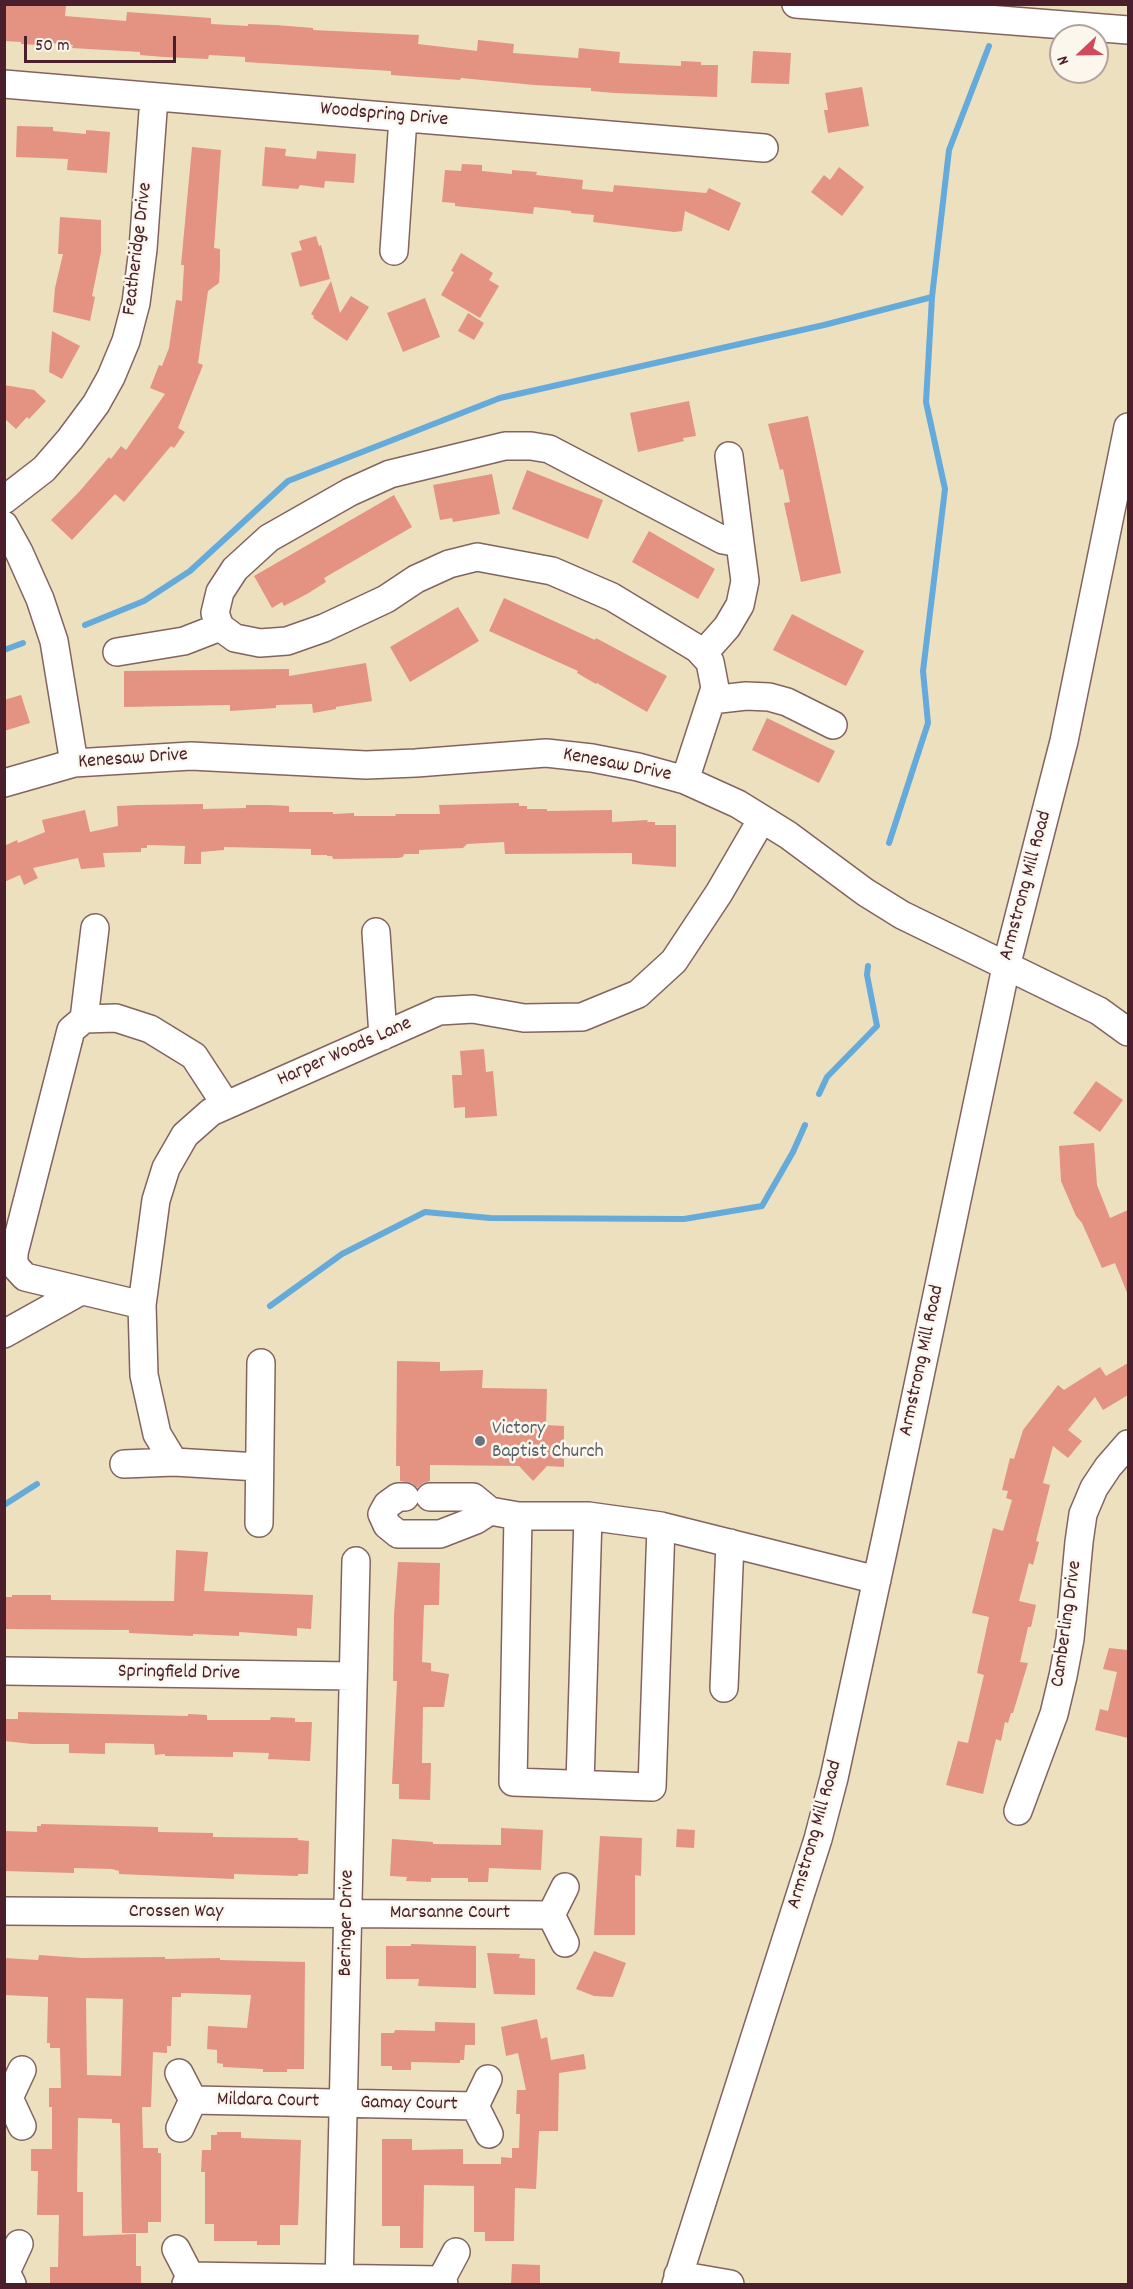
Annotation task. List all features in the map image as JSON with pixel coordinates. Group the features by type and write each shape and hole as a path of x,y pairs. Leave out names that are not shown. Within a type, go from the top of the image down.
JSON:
{"street":[{"path":"796,4 1128,30"},
{"name":"Woodspring Drive","path":"4,84 764,148"},
{"name":"Featheridge Drive","path":"4,500 44,469 70,439 96,404 111,377 126,341 136,303 143,249 154,97"},
{"path":"394,250 403,118"},
{"name":"Armstrong Mill Road","path":"677,2280 818,1839 877,1580 1006,967 1064,741 1128,427"},
{"path":"685,780 715,688 710,662 703,654 679,638 602,593 552,571 477,557 449,564 416,579 386,599 324,628 286,641 260,643 235,638 220,627 215,613 219,592 235,569 269,538 342,496 390,474 505,447 531,446 549,449 723,540 740,543"},
{"path":"703,654 727,627 740,605 745,581 729,456"},
{"path":"4,525 40,599 54,641 74,763"},
{"path":"117,652 184,641 220,627"},
{"path":"711,700 746,696 769,697 787,702 833,724"},
{"name":"Kenesaw Drive","path":"4,783 74,763 191,756 366,765 546,753 592,758 685,780 738,804 788,835 864,892 902,915 1099,1011 1128,1019"},
{"name":"Harper Woods Lane","path":"174,1462 157,1434 144,1375 142,1305 156,1200 166,1168 185,1135 211,1112 439,1011 473,1009 524,1017 582,1017 638,994 674,961 719,893 762,819"},
{"path":"84,1019 95,928"},
{"path":"376,932 383,1036"},
{"name":"Kenesaw Drive","path":"1099,1011 1128,1032"},
{"path":"142,1305 25,1277 14,1265 14,1253 71,1030 84,1019 116,1018 150,1029 194,1056 226,1105"},
{"path":"4,1334 81,1291"},
{"path":"259,1523 261,1363"},
{"name":"Camberling Drive","path":"1018,1811 1054,1714 1063,1676 1070,1639 1083,1514 1094,1488 1128,1444"},
{"path":"124,1464 174,1462 258,1467"},
{"path":"490,1511 476,1520 440,1534 398,1534 387,1525 382,1514 387,1505 398,1497 473,1497 490,1511 518,1516 588,1516 661,1526 877,1580"},
{"path":"518,1516 513,1782 652,1787 661,1526"},
{"path":"580,1784 588,1516"},
{"path":"724,1688 730,1543"},
{"name":"Beringer Drive","path":"339,2281 356,1561"},
{"name":"Springfield Drive","path":"4,1671 353,1676"},
{"path":"565,1887 551,1915 565,1942"},
{"name":"Crossen Way","path":"4,1911 348,1914"},
{"name":"Marsanne Court","path":"348,1914 551,1915"},
{"path":"22,2070 7,2098 22,2126"},
{"path":"179,2073 193,2100 180,2128"},
{"path":"488,2079 475,2106 489,2134"},
{"name":"Mildara Court","path":"193,2100 343,2103"},
{"name":"Gamay Court","path":"343,2103 475,2106"},
{"path":"8,2276 19,2244"},
{"path":"176,2248 188,2280 442,2282 456,2252"},
{"path":"677,2280 730,2284"}],"building":[{"path":"4,4 66,6 65,16 126,21 127,12 211,18 211,24 276,25 313,28 313,30 419,35 418,44 477,51 478,40 514,44 513,53 578,58 579,48 620,52 619,63 681,66 681,61 701,62 701,65 718,65 717,97 614,93 591,91 591,88 391,75 391,71 245,62 245,57 209,55 208,59 164,57 140,55 140,52 72,48 73,45 39,42 39,45 21,44 21,42 4,41"},
{"path":"753,51 791,53 789,84 751,83"},
{"path":"862,87 869,126 828,133 824,110 828,110 825,93"},
{"path":"17,126 53,127 53,131 86,134 86,130 110,132 107,173 67,170 68,159 16,157"},
{"path":"192,147 221,150 214,248 220,249 220,267 219,283 208,291 198,363 203,365 178,428 185,432 174,448 171,446 124,502 115,494 72,540 51,520 109,457 111,459 121,446 126,450 165,394 150,388 169,348 176,300 182,301 184,265 181,265"},
{"path":"265,147 286,149 285,156 316,159 317,151 356,154 354,183 325,181 324,188 300,185 298,189 262,186"},
{"path":"462,164 482,165 482,171 512,174 512,170 537,172 536,175 583,180 582,189 613,192 614,185 706,193 709,188 741,203 729,231 685,211 682,231 674,232 593,222 594,215 571,213 571,211 534,207 533,214 455,206 455,203 442,202 445,170 461,171"},
{"path":"839,167 864,187 842,216 811,192 824,175 830,180"},
{"path":"60,217 101,220 101,252 92,296 95,297 90,321 53,312 55,288 63,254 58,254"},
{"path":"316,236 319,246 321,245 330,279 300,287 291,253 302,250 299,241"},
{"path":"461,253 493,273 489,280 499,286 480,318 441,295 454,272 451,271"},
{"path":"331,281 340,313 351,296 369,307 347,341 313,318 311,314"},
{"path":"425,298 440,337 403,352 387,313"},
{"path":"468,313 484,323 474,340 458,331"},
{"path":"52,331 80,346 62,379 49,372"},
{"path":"4,385 34,390 46,401 16,429 4,418"},
{"path":"689,401 696,436 638,452 630,413"},
{"path":"808,416 841,573 801,582 784,503 790,502 783,469 780,470 768,424"},
{"path":"527,470 603,500 588,539 512,509"},
{"path":"492,474 500,514 453,522 452,518 440,520 433,485"},
{"path":"394,495 412,527 324,578 326,582 307,594 284,606 282,602 272,608 254,576"},
{"path":"649,531 715,569 698,599 632,562"},
{"path":"504,598 595,640 596,638 667,676 647,712 577,673 578,671 489,631"},
{"path":"458,607 479,641 410,682 390,647"},
{"path":"792,614 864,651 846,686 773,650"},
{"path":"366,663 372,701 336,707 336,709 313,713 312,704 276,705 276,708 230,711 230,705 124,707 124,671 289,669 289,676"},
{"path":"21,695 30,723 4,731 4,700"},
{"path":"767,718 835,751 819,783 752,750"},
{"path":"519,803 519,806 527,806 527,809 547,809 547,811 612,810 612,822 648,820 647,822 655,822 655,825 676,825 676,867 632,864 632,853 505,854 504,842 467,844 463,848 419,850 419,854 404,854 403,857 398,858 333,859 332,856 327,855 311,855 311,849 224,847 224,850 201,852 201,864 184,864 185,846 147,845 147,848 141,848 141,852 103,853 105,867 81,869 78,858 33,868 38,878 24,885 20,875 4,882 4,846 45,832 42,820 85,810 90,832 118,826 117,806 203,804 203,809 268,805 289,806 289,812 396,816 395,814 440,814 439,805"},
{"path":"484,1049 486,1072 493,1071 497,1116 465,1118 465,1107 454,1108 452,1075 462,1075 460,1051"},
{"path":"1096,1081 1123,1100 1100,1132 1073,1113"},
{"path":"1094,1143 1097,1185 1110,1218 1128,1210 1128,1295 1115,1263 1102,1268 1061,1181 1059,1146"},
{"name":"Victory Baptist Church","path":"397,1361 440,1362 440,1371 483,1370 482,1388 547,1389 546,1425 564,1426 564,1467 547,1466 533,1481 519,1466 430,1465 430,1481 417,1488 412,1483 400,1481 400,1466 396,1466"},
{"path":"1128,1363 1128,1395 1103,1410 1095,1397 1068,1430 1082,1441 1068,1458 1053,1446 1043,1483 1050,1485 1036,1541 1039,1542 1033,1565 1029,1563 1019,1601 1036,1605 1020,1662 1028,1663 1013,1713 1008,1723 1005,1722 1001,1741 996,1739 983,1794 946,1785 958,1741 968,1743 984,1675 977,1673 989,1617 972,1613 993,1528 1003,1531 1012,1500 1006,1498 1008,1491 1002,1490 1010,1458 1014,1459 1023,1430 1058,1385 1064,1390 1100,1367 1106,1376"},
{"path":"176,1550 208,1552 204,1591 313,1595 311,1629 297,1628 297,1636 239,1632 239,1636 193,1634 193,1636 129,1633 129,1630 4,1629 4,1597 12,1597 12,1595 51,1595 51,1600 174,1601"},
{"path":"398,1562 440,1563 439,1605 424,1605 422,1662 431,1663 431,1671 449,1674 444,1707 423,1707 422,1763 431,1763 430,1800 399,1799 399,1784 392,1784 397,1681 393,1681 394,1615"},
{"path":"1109,1648 1128,1650 1128,1738 1095,1730 1100,1709 1108,1711 1117,1672 1103,1669"},
{"path":"18,1712 188,1716 188,1714 207,1715 207,1720 295,1718 295,1722 312,1722 310,1761 268,1759 269,1753 233,1752 233,1757 155,1755 154,1744 105,1743 105,1754 69,1753 69,1744 4,1741 4,1719 18,1719"},
{"path":"41,1824 158,1827 158,1832 213,1833 213,1837 298,1838 298,1840 309,1841 308,1874 298,1874 298,1876 234,1874 234,1879 119,1874 119,1871 112,1869 74,1868 74,1873 4,1871 4,1831 37,1832 37,1826"},
{"path":"501,1828 543,1830 541,1870 489,1868 488,1882 468,1882 468,1878 431,1878 431,1882 406,1881 407,1877 390,1876 392,1839 433,1842 433,1844 501,1845"},
{"path":"677,1829 695,1830 694,1848 676,1847"},
{"path":"600,1836 642,1838 641,1876 635,1875 635,1935 594,1935"},
{"path":"411,1944 476,1946 476,1988 418,1986 419,1979 386,1979 386,1946 411,1946"},
{"path":"594,1951 626,1963 613,1997 594,1996 576,1989"},
{"path":"487,1953 520,1954 519,1958 535,1959 535,1995 494,1994"},
{"path":"39,1955 82,1958 165,1957 165,1959 220,1958 220,1960 305,1962 304,2069 263,2072 263,2069 223,2067 223,2064 217,2063 217,2050 207,2049 208,2026 247,2028 251,1995 181,1993 181,1997 172,1997 171,2046 167,2046 167,2053 153,2052 151,2107 142,2107 143,2148 158,2148 158,2153 161,2153 161,2222 148,2222 148,2233 122,2233 120,2123 112,2123 112,2119 78,2118 77,2192 83,2192 83,2236 136,2234 136,2266 141,2266 141,2284 50,2284 50,2267 58,2267 59,2215 37,2215 38,2171 31,2171 31,2149 52,2149 52,2107 49,2107 49,2088 61,2088 60,2048 50,2048 50,2043 47,2043 48,1997 4,1995 4,1958 38,1960","holes":["86,1998 123,1999 121,2076 87,2075"]},
{"path":"537,2019 541,2039 547,2037 551,2060 584,2054 586,2069 559,2073 558,2131 539,2131 536,2189 515,2188 514,2241 485,2241 485,2232 474,2232 474,2186 424,2185 423,2248 400,2248 400,2226 382,2226 382,2139 412,2139 412,2150 463,2149 463,2164 501,2164 501,2157 512,2158 512,2148 519,2148 520,2114 516,2114 517,2090 526,2090 518,2053 506,2056 501,2027"},
{"path":"435,2022 475,2023 475,2045 465,2045 464,2060 460,2060 460,2063 411,2062 411,2070 392,2070 392,2066 381,2066 381,2033 394,2033 395,2030 435,2031"},
{"path":"217,2132 241,2132 241,2138 301,2140 298,2225 280,2225 280,2245 257,2245 257,2241 214,2241 214,2224 205,2224 205,2172 201,2172 202,2150 211,2150 211,2135 217,2135"},
{"path":"512,2264 540,2265 540,2284 511,2284"}],"waterway":[{"path":"85,625 144,601 190,571 288,481 500,398 824,325 932,297 949,150 989,46"},
{"path":"889,843 928,723 923,671 945,489 926,402 932,297"},
{"path":"4,650 23,643"},
{"path":"819,1094 827,1077 877,1026 867,975 868,966"},
{"path":"270,1306 342,1254 425,1212 490,1218 684,1219 762,1206 793,1152 805,1125"},
{"path":"4,1505 37,1484"}],"place":[{"name":"Victory Baptist Church","path":"480,1441"}]}
